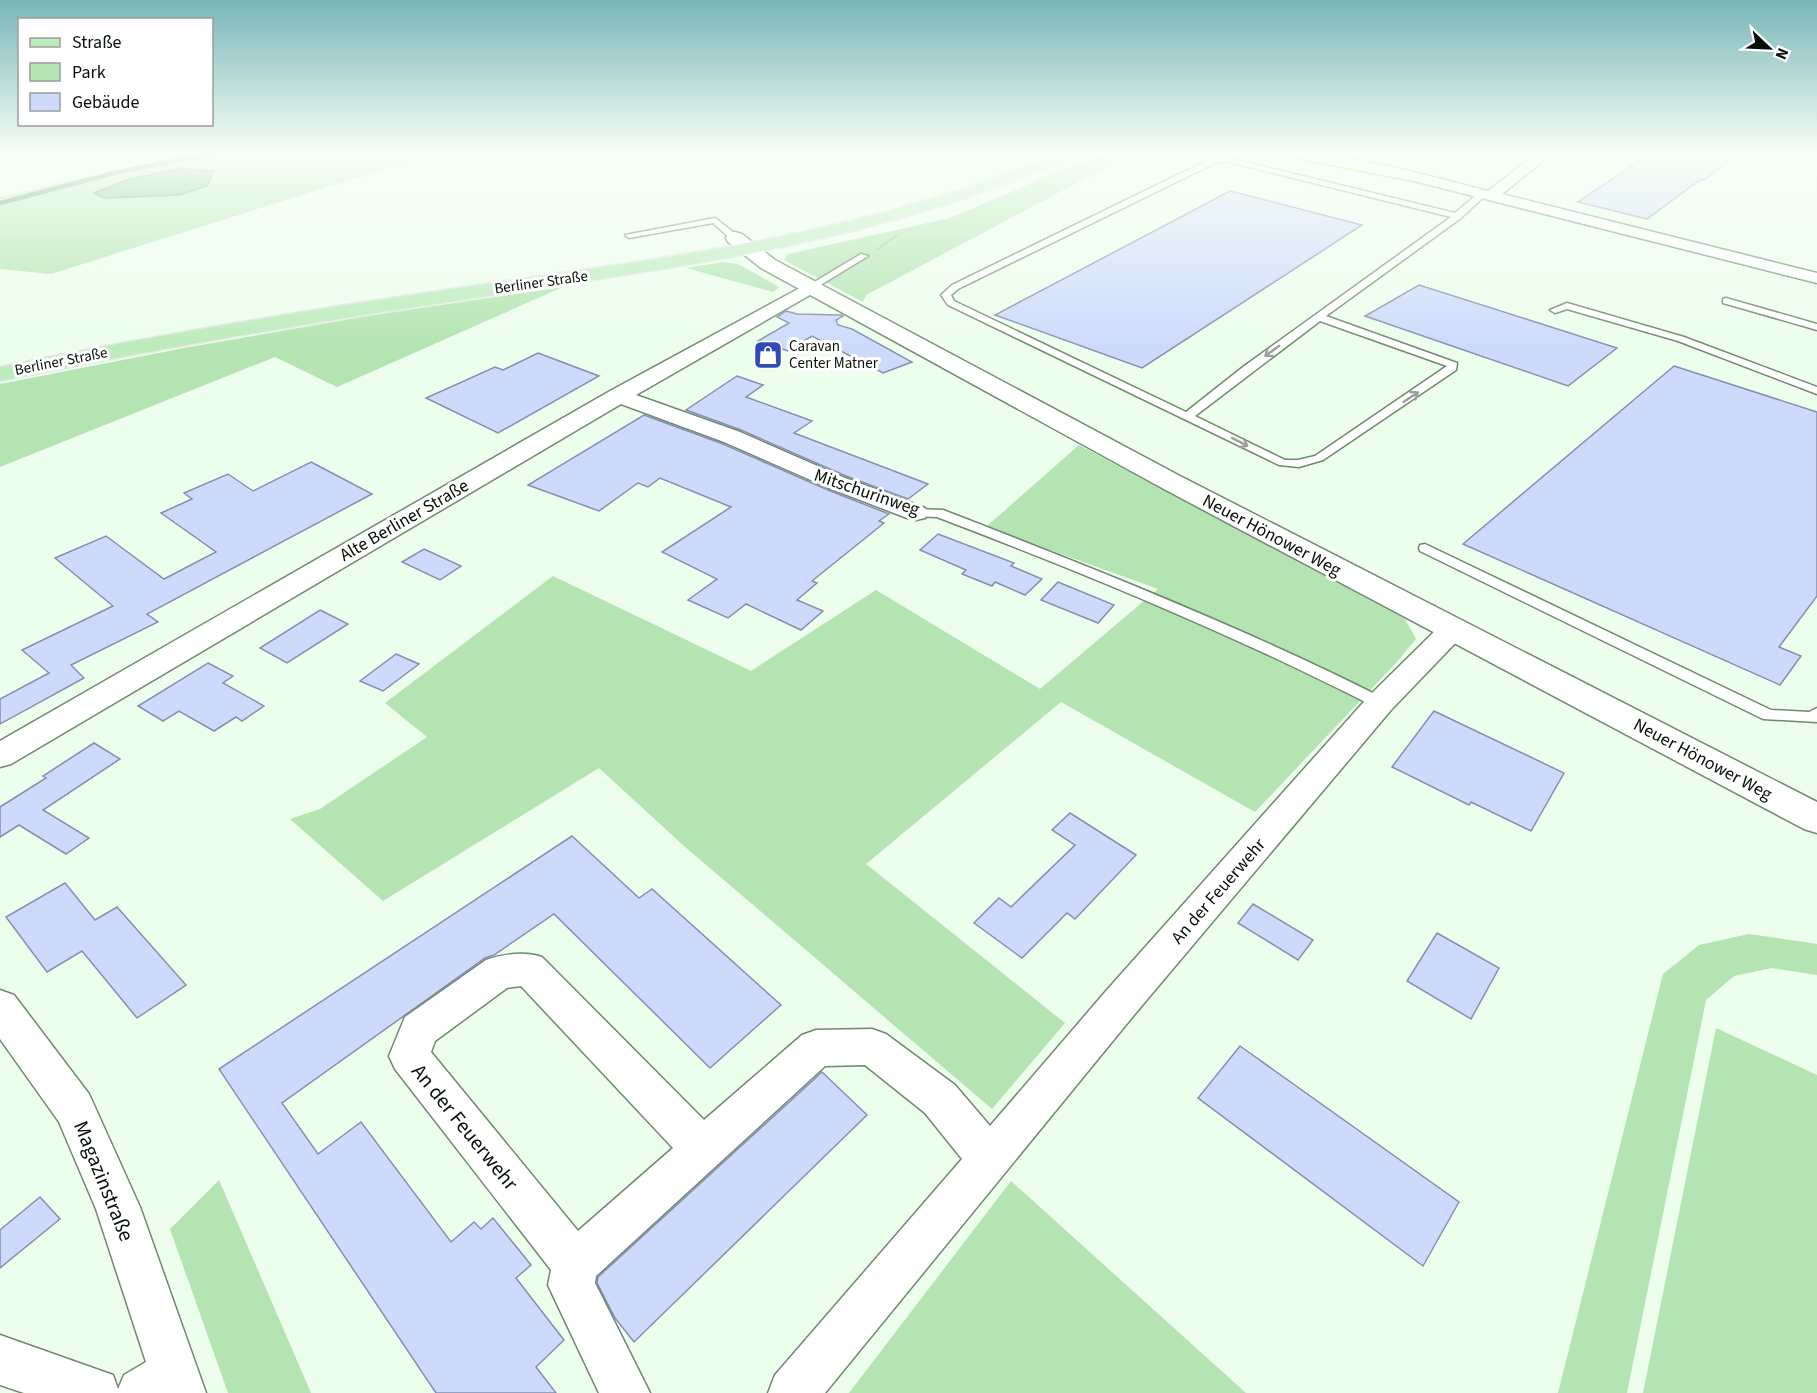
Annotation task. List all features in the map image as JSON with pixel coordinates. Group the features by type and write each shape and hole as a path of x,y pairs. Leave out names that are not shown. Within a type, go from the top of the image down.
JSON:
{"main road":[{"name":"Berliner Straße","path":"0,374 229,330 617,271 839,218"},
{"name":"Berliner Straße","path":"0,359 233,316 740,243 852,226 882,218"},
{"name":"Neuer Hönower Weg","path":"740,243 768,264 1171,482 1817,819"}],"street":[{"path":"1582,218 1817,278"},
{"name":"Alte Berliner Straße","path":"0,756 811,286"},
{"name":"Mitschurinweg","path":"618,396 732,436 739,442 916,513"},
{"name":"An der Feuerwehr","path":"793,1393 1120,1003 1380,703 1453,629"},
{"name":"An der Feuerwehr","path":"575,1264 409,1056 419,1030 500,972 529,969 704,1150"},
{"name":"Magazinstraße","path":"0,1008 74,1108 118,1208 166,1386"},
{"path":"625,1393 571,1285 575,1264 816,1048 872,1047 940,1099 988,1158"},
{"path":"0,1360 95,1393"}],"lane":[{"path":"1096,218 955,287 946,295 951,303 1283,463 1310,463 1451,370 1453,365 1319,317"},
{"path":"1188,416 1247,369 1455,218"},
{"path":"629,235 715,219 740,243"},
{"path":"811,286 864,256"},
{"path":"1726,301 1817,327"},
{"path":"1555,310 1567,306 1681,339 1817,391"},
{"name":"Mitschurinweg","path":"916,513 939,513 1152,595 1305,663 1380,703"},
{"path":"1425,548 1768,715 1814,718 1817,713"}],"path":[{"path":"864,256 903,232"}],"green space":[{"path":"0,218 229,218 51,274 0,269"},
{"path":"950,218 1011,218 866,295 863,302 784,260 788,254"},
{"path":"723,262 738,264 779,287 773,292 686,268"},
{"path":"563,287 337,387 275,357 0,467 0,384 184,348 367,316"},
{"path":"1079,445 1405,619 1416,639 1255,812 1061,702 866,864 1065,1023 992,1109 684,846 599,768 383,901 290,819 320,809 427,737 385,703 553,576 751,671 876,590 1040,689 1158,589 986,527"},
{"path":"1749,934 1817,944 1817,975 1772,968 1734,976 1706,1000 1627,1393 1558,1393 1663,974 1699,945"},
{"path":"1716,1028 1817,1075 1817,1393 1643,1393"},
{"path":"219,1180 311,1393 228,1393 170,1229"},
{"path":"1011,1181 1246,1393 849,1393"}],"building":[{"path":"1179,218 1335,218 1362,225 1142,368 995,315"},
{"path":"1419,285 1617,348 1568,386 1365,316"},
{"path":"786,311 797,314 841,315 843,316 836,320 838,325 852,329 912,362 883,373 812,336 788,351 758,341 789,323 777,317"},
{"path":"538,353 599,376 498,433 426,398 495,367 503,370"},
{"path":"1674,366 1817,412 1817,596 1779,647 1801,656 1780,685 1463,544"},
{"path":"737,376 763,385 746,397 812,421 794,433 928,484 908,499 846,476 741,430 686,410"},
{"path":"644,415 723,444 889,514 879,521 884,523 812,581 817,583 797,600 823,611 801,630 746,604 728,618 688,600 717,579 662,552 731,507 660,478 648,487 638,483 599,511 528,485"},
{"path":"311,462 372,494 147,614 158,622 71,665 84,678 0,724 0,699 49,673 22,650 113,606 55,558 106,536 164,579 216,552 161,513 192,499 184,493 228,474 253,491"},
{"path":"938,534 1014,563 1011,566 1042,579 1025,595 995,582 992,586 962,574 966,570 920,550"},
{"path":"424,549 461,566 440,580 402,562"},
{"path":"1058,582 1114,605 1098,623 1041,600"},
{"path":"320,610 348,624 287,663 260,648"},
{"path":"396,654 419,664 383,691 360,681"},
{"path":"208,663 233,676 223,683 264,706 242,721 236,717 214,731 179,711 163,721 138,706"},
{"path":"1434,711 1564,773 1531,831 1471,802 1469,805 1392,767"},
{"path":"94,743 120,759 43,810 89,838 66,854 19,825 0,837 0,807 46,778 43,776"},
{"path":"1070,813 1136,855 1075,919 1067,913 1022,958 974,923 999,898 1011,907 1075,845 1052,830"},
{"path":"572,836 639,898 652,889 781,1005 710,1068 554,914 494,955 485,958 282,1103 318,1154 361,1122 451,1242 474,1222 481,1229 493,1218 531,1265 516,1278 564,1340 536,1367 556,1393 436,1393 219,1069"},
{"path":"65,883 95,920 117,907 186,985 137,1018 82,951 47,972 6,917"},
{"path":"1253,904 1313,940 1298,960 1238,923"},
{"path":"1437,933 1499,968 1471,1019 1407,981"},
{"path":"1240,1046 1459,1202 1423,1266 1198,1098"},
{"path":"822,1072 867,1115 634,1342 615,1318 597,1283 598,1277"},
{"path":"40,1197 60,1219 0,1268 0,1230"}],"place":[{"name":"Caravan Center Matner","path":"768,355"}]}
